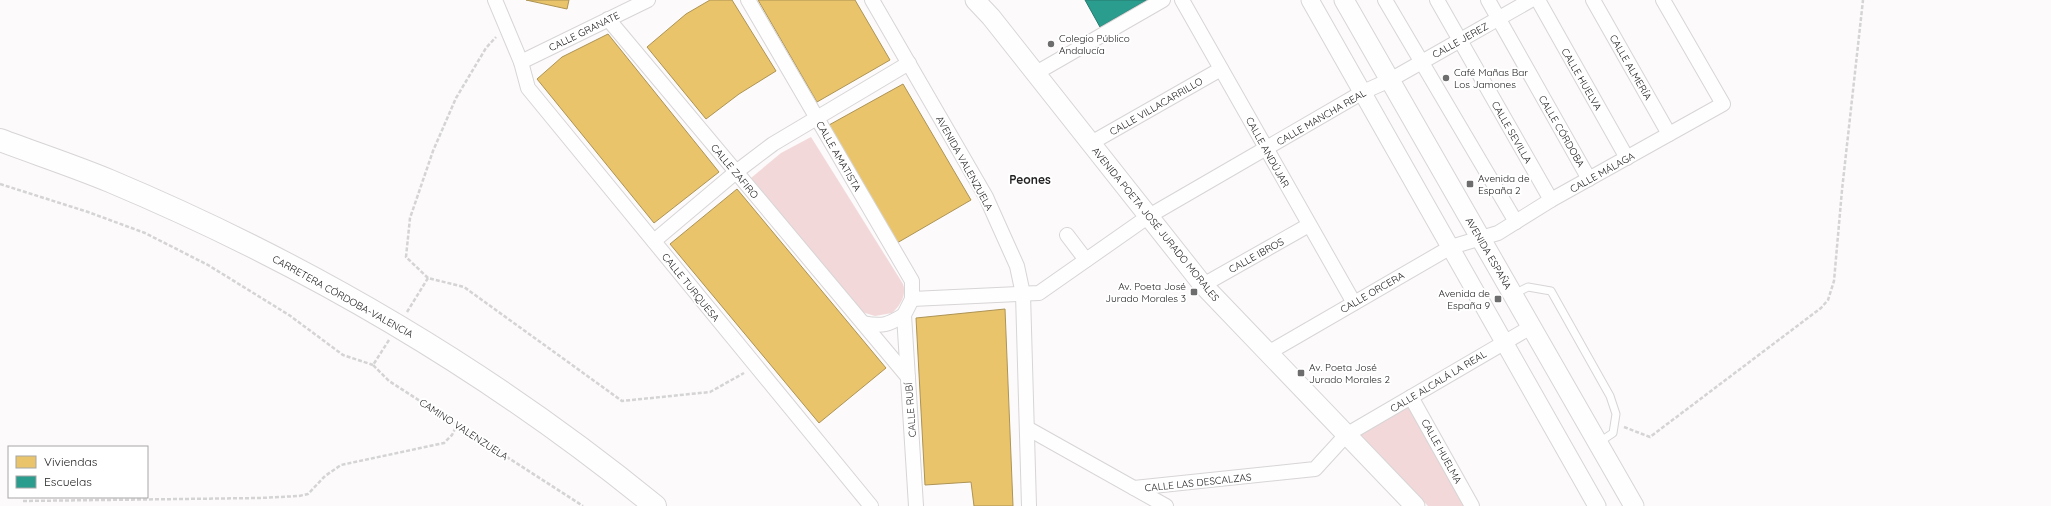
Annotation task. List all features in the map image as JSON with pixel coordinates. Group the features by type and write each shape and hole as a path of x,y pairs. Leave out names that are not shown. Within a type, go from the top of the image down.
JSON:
{"highway":[{"name":"CARRETERA CÓRDOBA-VALENCIA","path":"0,140 109,180 232,236 317,280 430,346 550,425 655,506"}],"main road":[{"name":"AVENIDA POETA JOSÉ JURADO MORALES","path":"975,0 1036,73 1203,285 1346,436 1416,506"},
{"name":"AVENIDA ESPAÑA","path":"1344,0 1634,506"}],"street":[{"name":"CALLE TURQUESA","path":"495,0 521,62 528,88 871,506"},
{"name":"CALLE GRANATE","path":"521,62 648,0"},
{"name":"CALLE AMATISTA","path":"748,0 912,281 912,299 904,315"},
{"name":"AVENIDA VALENZUELA","path":"872,0 986,197 1017,266 1023,294 1029,506"},
{"path":"1036,73 1163,0"},
{"name":"CALLE ANDÚJAR","path":"1182,0 1354,303"},
{"path":"1310,0 1597,506"},
{"path":"1385,0 1420,62 1516,222"},
{"name":"CALLE SEVILLA","path":"1437,0 1551,200"},
{"name":"CALLE CÓRDOBA","path":"1488,0 1590,179"},
{"name":"CALLE JEREZ","path":"1390,80 1531,0"},
{"name":"CALLE HUELVA","path":"1538,0 1627,158"},
{"name":"CALLE ALMERÍA","path":"1593,0 1669,134"},
{"name":"CALLE MÁLAGA","path":"1479,237 1498,233 1551,200 1723,104 1663,0"},
{"name":"CALLE ZAFIRO","path":"608,19 908,377"},
{"path":"654,241 736,172 773,144 909,63"},
{"name":"CALLE VILLACARRILLO","path":"1091,143 1221,69"},
{"name":"CALLE MANCHA REAL","path":"912,299 1039,293 1149,216 1363,92 1390,80"},
{"name":"CALLE IBROS","path":"1203,285 1309,225"},
{"path":"1068,235 1086,260"},
{"name":"CALLE ORCERA","path":"1268,353 1451,247 1479,237"},
{"path":"863,323 876,326 889,324 904,315"},
{"name":"CALLE RUBÍ","path":"904,315 916,506"},
{"name":"CALLE ALCALÁ LA REAL","path":"1346,436 1531,327"},
{"name":"CALLE HUELMA","path":"1411,397 1472,506"},
{"name":"CALLE LAS DESCALZAS","path":"1027,428 1134,488 1315,469 1346,436"},
{"path":"1134,488 1166,506"}],"lane":[{"path":"1513,295 1528,287 1551,291 1610,396 1616,414 1613,433 1598,443"}],"path":[{"path":"1615,424 1650,437 1821,308 1828,300 1835,277 1842,190 1863,0"},
{"path":"507,26 486,48 456,98 434,151 410,218 406,257 428,278 464,287 622,401 710,392 744,373"},
{"path":"0,184 88,212 145,233 208,265 289,315 343,355 373,365 389,340"},
{"path":"404,316 428,278"},
{"name":"CAMINO VALENZUELA","path":"373,365 389,381 584,506"},
{"path":"23,501 260,498 302,496 311,492 336,467 440,444 450,439 457,425"}],"shaded area":[{"path":"811,137 903,284 904,292 902,300 892,313 875,316 862,312 751,178 781,153"},
{"path":"1410,403 1469,506 1428,506 1356,434"}],"building: Viviendas":[{"path":"526,0 569,0 567,9"},
{"path":"710,0 732,0 776,71 739,94 706,119 647,47 686,14"},
{"path":"758,0 855,0 890,60 817,102"},
{"path":"608,34 719,172 654,223 537,79 562,57"},
{"path":"903,84 971,200 897,243 829,125"},
{"path":"737,189 886,368 819,423 670,244"},
{"path":"1005,309 1013,506 974,506 971,482 925,485 916,318"}],"building: Escuelas":[{"path":"1085,0 1147,0 1100,27"}],"place":[{"name":"Colegio Público Andalucía","path":"1051,44"},
{"name":"Café Mañas Bar Los Jamones","path":"1446,78"},
{"name":"Avenida de España 2","path":"1470,184"},
{"name":"Av. Poeta José Jurado Morales 3","path":"1194,292"},
{"name":"Avenida de España 9","path":"1498,299"},
{"name":"Av. Poeta José Jurado Morales 2","path":"1301,373"}],"district":[{"name":"Peones","path":"1030,180"}]}
